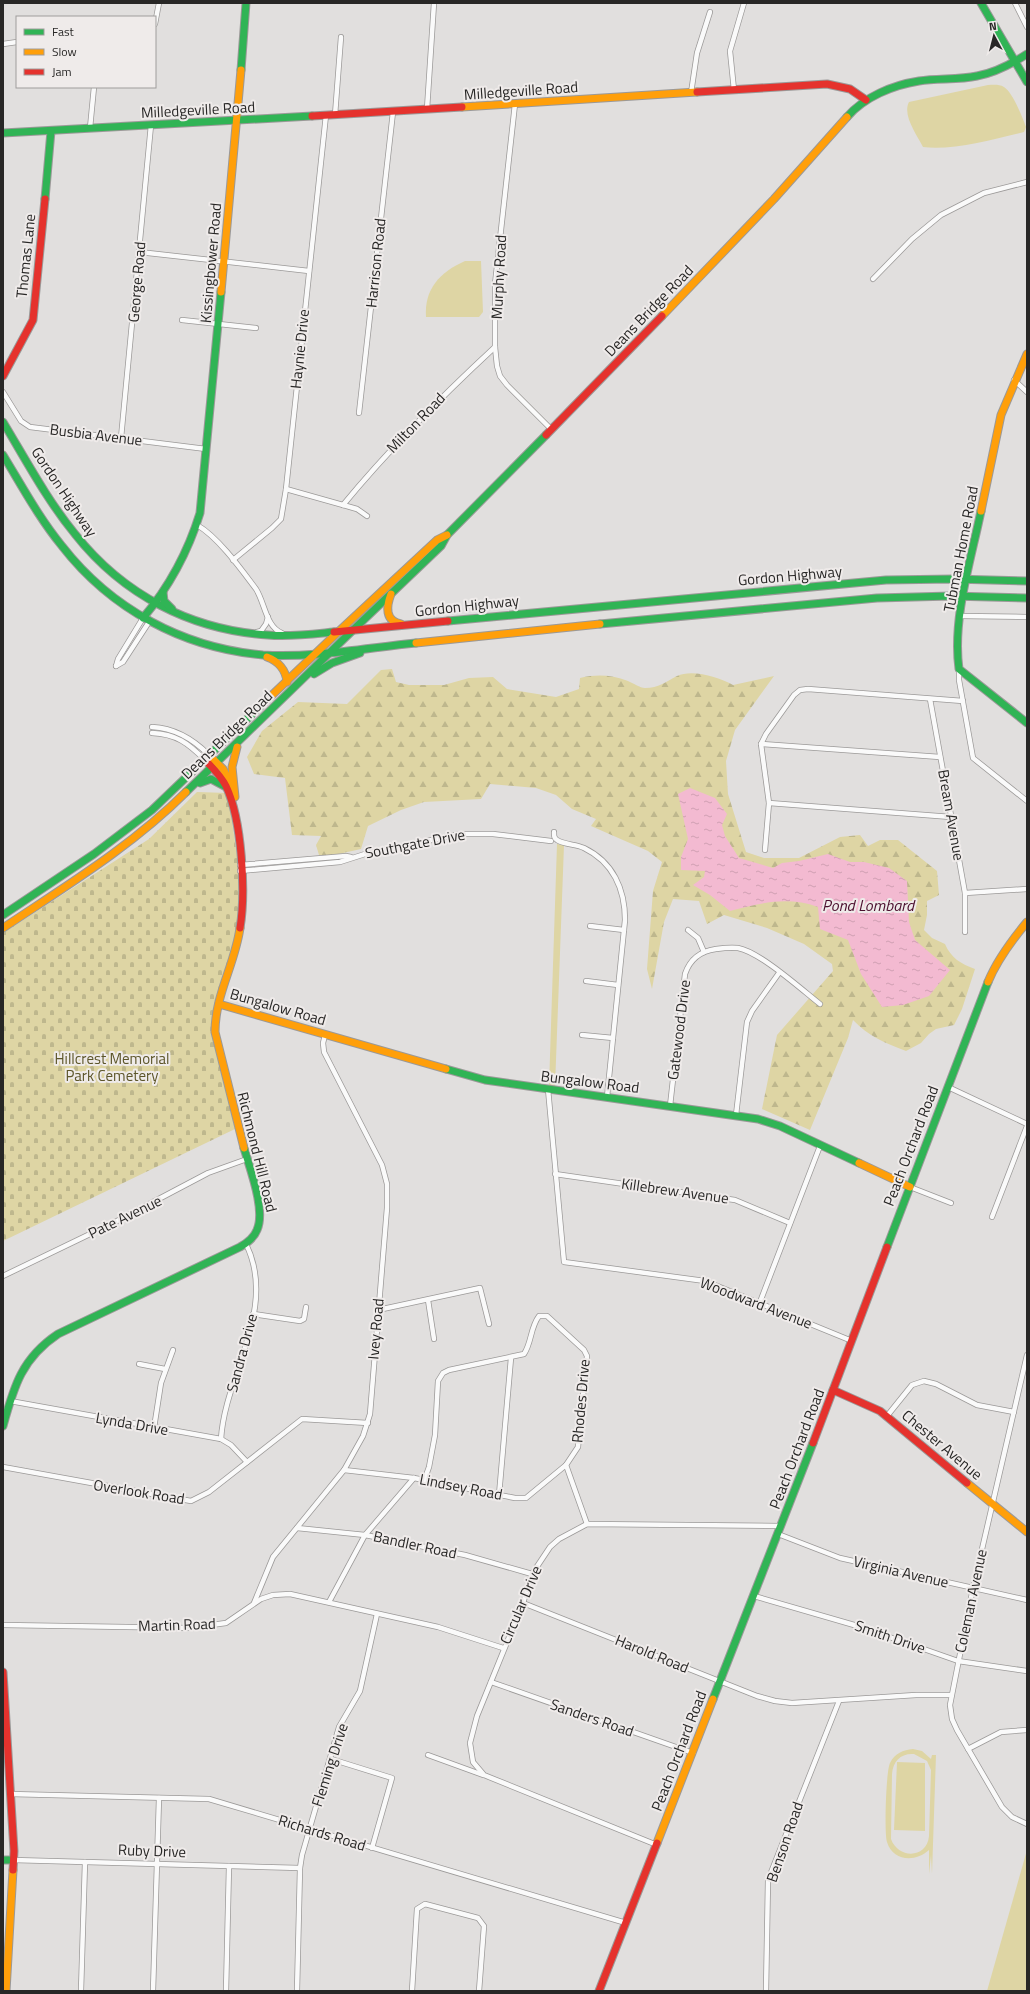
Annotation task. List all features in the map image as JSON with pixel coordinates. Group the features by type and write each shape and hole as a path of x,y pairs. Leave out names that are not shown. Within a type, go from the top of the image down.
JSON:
{"main road":[{"name":"Kissingbower Road","path":"146,620 163,592 197,525 200,513 238,120 246,3"},
{"path":"981,3 1027,82"},
{"path":"866,100 897,86 919,81 978,76 1014,62 1027,54"},
{"name":"Milledgeville Road","path":"3,133 393,112 840,84 856,90 866,100"},
{"name":"Deans Bridge Road","path":"3,928 123,847 193,788 440,546 447,535 552,430 760,214 850,113 866,100"},
{"name":"Thomas Lane","path":"3,376 33,320 39,268 50,131"},
{"name":"Tubman Home Road","path":"959,669 957,654 964,596 997,434 1005,403 1014,380 1027,354"},
{"name":"Gordon Highway","path":"3,422 63,519 86,548 124,584 175,614 203,624 247,634 292,636 856,583 968,579 1027,581"},
{"name":"Gordon Highway","path":"3,455 48,528 66,552 102,589 146,620 181,638 209,646 260,655 283,656 331,652 661,618 877,598 964,596 1027,598"},
{"name":"Deans Bridge Road","path":"3,915 117,838 158,805 338,632 437,540 447,535"},
{"path":"163,592 163,599 168,606 203,624"},
{"path":"391,594 386,609 389,618 397,624 410,625"},
{"path":"297,686 324,667 344,658 393,646"},
{"path":"260,655 275,660 286,673 287,682"},
{"path":"959,669 1027,723"},
{"path":"235,797 232,761 243,738"},
{"name":"Richmond Hill Road","path":"3,1426 10,1401 26,1362 42,1344 58,1334 246,1244 258,1233 261,1223 259,1206 215,1032 215,1019 241,925 242,898 235,818 235,797 227,775 207,758"},
{"name":"Richmond Hill Road","path":"215,766 226,787 235,818"},
{"path":"193,788 208,779 218,781 226,787"},
{"name":"Peach Orchard Road","path":"599,1991 778,1534 983,994 1001,956 1027,922"},
{"name":"Bungalow Road","path":"219,1004 462,1075 485,1080 736,1114 767,1121 910,1187"},
{"name":"Chester Avenue","path":"833,1390 871,1406 887,1416 992,1505 1027,1532"},
{"path":"3,1672 13,1860 11,1925 6,1991"},
{"name":"Ruby Drive","path":"3,1860 13,1860"}],"street":[{"path":"156,19 159,3"},
{"path":"427,110 434,3"},
{"path":"734,90 730,51 744,3"},
{"path":"1015,3 1027,27"},
{"path":"691,93 697,53 710,12"},
{"path":"335,115 341,37"},
{"path":"3,44 16,42"},
{"path":"90,128 94,88"},
{"name":"Murphy Road","path":"515,104 495,284 495,347 497,366 500,376 507,385 552,430"},
{"name":"Harrison Road","path":"359,413 393,112"},
{"name":"Haynie Drive","path":"233,560 281,519 286,489 326,115"},
{"name":"George Road","path":"121,438 151,125"},
{"path":"873,279 912,239 941,215 984,193 1027,182"},
{"path":"139,252 309,272"},
{"path":"182,320 256,328"},
{"name":"Milton Road","path":"343,505 379,462 445,393 495,347"},
{"path":"1014,380 1027,392"},
{"name":"Busbia Avenue","path":"3,392 21,420 30,427 206,449"},
{"path":"286,489 357,509 367,516"},
{"path":"197,525 208,531 256,590 273,627 280,633 292,636"},
{"path":"961,616 1027,617"},
{"path":"247,634 261,631 266,624 268,617"},
{"name":"Kissingbower Road","path":"146,620 122,662 116,666 118,659 131,645 146,620"},
{"path":"959,669 959,680 973,758 1027,801"},
{"path":"765,850 769,803 761,744 766,734 797,692 808,689 963,701"},
{"name":"Bream Avenue","path":"930,698 965,893 965,932"},
{"name":"Richmond Hill Road","path":"152,730 173,735 207,758"},
{"path":"761,744 940,757"},
{"path":"769,803 951,816"},
{"path":"554,832 554,836 557,840 584,847 598,857 611,870 624,898 624,930 607,1097"},
{"name":"Southgate Drive","path":"240,868 346,856 351,857 460,834 493,834 551,841"},
{"path":"965,893 1027,889"},
{"path":"590,926 624,930"},
{"path":"688,930 698,938 704,952 729,948 741,949 751,953 820,1004"},
{"name":"Gatewood Drive","path":"670,1106 685,974 692,961 704,952"},
{"path":"736,1114 747,1022 755,1007 779,973"},
{"path":"586,981 618,985"},
{"name":"Ivey Road","path":"254,1603 273,1557 344,1470 363,1436 368,1423 387,1208 387,1180 378,1156 324,1052 322,1046 325,1035"},
{"path":"582,1035 613,1038"},
{"path":"948,1087 1027,1125 992,1217"},
{"path":"548,1089 555,1174"},
{"path":"760,1302 820,1146"},
{"name":"Pate Avenue","path":"3,1276 124,1218 208,1172 247,1159"},
{"name":"Killebrew Avenue","path":"555,1174 735,1200 790,1223"},
{"name":"Woodward Avenue","path":"555,1174 564,1262 704,1281 760,1302 852,1341"},
{"name":"Bungalow Road","path":"910,1187 951,1203"},
{"name":"Sandra Drive","path":"221,1439 226,1409 247,1345 257,1284 246,1244"},
{"path":"378,1310 480,1288 489,1324"},
{"path":"428,1300 434,1340"},
{"path":"253,1314 300,1322 304,1319 306,1308"},
{"name":"Rhodes Drive","path":"424,1481 429,1467 436,1435 438,1381 443,1373 449,1370 524,1354 527,1350 534,1323 539,1316 547,1316 584,1350 586,1356 578,1447 566,1465"},
{"path":"154,1428 161,1383 173,1350"},
{"name":"Coleman Avenue","path":"1027,1355 973,1588 951,1696 952,1719 968,1750 1002,1807 1012,1817 1027,1824"},
{"path":"500,1495 511,1358"},
{"path":"139,1364 165,1369"},
{"path":"887,1416 912,1386 924,1381 936,1384 977,1405 1014,1412"},
{"name":"Lynda Drive","path":"10,1401 221,1439 231,1445 247,1462"},
{"name":"Overlook Road","path":"3,1467 191,1501 209,1492 302,1419 368,1423"},
{"path":"566,1465 588,1524"},
{"name":"Lindsey Road","path":"344,1470 414,1478 500,1495 526,1498 566,1465"},
{"path":"329,1602 365,1535 414,1478"},
{"name":"Circular Drive","path":"484,1775 473,1762 470,1743 477,1716 503,1648 523,1602 532,1574 550,1547 559,1539 588,1524 781,1526"},
{"name":"Bandler Road","path":"297,1528 365,1535 465,1555 532,1574"},
{"name":"Virginia Avenue","path":"778,1534 840,1558 1027,1600"},
{"name":"Martin Road","path":"3,1625 189,1628 226,1623 254,1603 267,1597 281,1594 296,1594 438,1627 503,1648"},
{"name":"Smith Drive","path":"754,1596 862,1627 958,1661 1027,1671"},
{"name":"Harold Road","path":"523,1602 757,1696 783,1703 839,1701 922,1694 951,1696"},
{"name":"Fleming Drive","path":"297,1991 300,1868 339,1728 360,1691 377,1614"},
{"name":"Sanders Road","path":"491,1682 692,1753"},
{"name":"Benson Road","path":"766,1991 768,1880 839,1701"},
{"path":"968,1750 1001,1732 1027,1730"},
{"path":"428,1755 484,1775 657,1845"},
{"path":"331,1759 392,1778 372,1848"},
{"name":"Richards Road","path":"10,1794 209,1799 626,1923"},
{"path":"153,1991 159,1798"},
{"name":"Ruby Drive","path":"13,1860 300,1868"},
{"path":"81,1991 85,1862"},
{"path":"226,1991 229,1866"},
{"path":"412,1991 417,1909 425,1904 478,1918 484,1926 479,1991"}],"green space":[{"path":"988,85 1002,86 1011,94 1026,127 1024,132 960,146 934,148 923,147 914,131 907,113 909,102"},
{"path":"465,261 481,261 483,312 479,317 426,317 428,298 435,283 448,270"},
{"path":"392,669 396,682 409,685 444,685 469,678 493,677 507,689 556,697 579,689 580,678 593,676 616,677 645,688 650,688 658,686 677,676 690,673 713,677 733,685 774,676 735,730 726,761 728,794 746,852 764,858 799,858 840,837 860,835 868,846 880,840 898,840 937,871 939,895 927,901 927,915 924,930 932,938 945,944 953,957 965,965 975,969 962,1009 954,1025 936,1029 921,1043 906,1051 877,1038 853,1020 848,1038 810,1130 762,1109 777,1035 833,971 832,964 804,944 767,928 724,915 707,924 699,901 673,899 664,922 652,989 647,969 653,891 662,862 648,851 591,826 596,819 572,809 556,795 536,788 490,784 481,799 424,802 401,810 368,826 361,849 334,855 319,855 316,845 321,836 292,835 285,778 254,774 247,757 262,731 298,702 347,704 381,670"},
{"name":"Hillcrest Memorial Park Cemetery","path":"197,792 228,793 241,884 239,935 215,1019 219,1050 235,1129 3,1241 3,933 149,839"},
{"path":"557,844 564,845 555,1087 549,1086"},
{"path":"909,1749 922,1751 931,1759 932,1755 936,1755 932,1874 931,1855 929,1874 929,1850 918,1857 905,1858 894,1853 890,1849 887,1842 886,1815 890,1763 894,1757","holes":["909,1754 914,1754 927,1761 931,1770 929,1836 927,1844 923,1849 912,1854 906,1853 895,1846 891,1839 893,1769 898,1759"]},
{"path":"897,1762 925,1763 925,1831 894,1830"},
{"path":"1027,1850 1027,1991 987,1991"}],"water":[{"name":"Pond Lombard","path":"690,788 715,798 727,814 722,825 725,836 739,858 773,868 782,863 799,861 828,854 850,862 864,862 889,868 907,881 909,922 915,940 950,970 929,996 903,1005 882,1007 861,974 848,940 820,929 818,907 785,901 752,905 730,911 710,895 693,885 704,877 705,871 681,870 681,857 688,839 678,794"}],"traffic: fast":[{"path":"241,70 246,3"},
{"path":"981,3 1027,82"},
{"path":"847,117 870,98 889,89 919,81 983,75 1016,61 1027,54"},
{"path":"3,133 312,116"},
{"path":"45,199 51,131"},
{"path":"143,618 161,594 177,568 190,542 200,513 221,292"},
{"path":"3,422 46,494 75,534 94,556 115,575 137,591 161,606 186,617 212,626 240,632 285,636 334,632"},
{"path":"353,630 441,546 447,535 546,435"},
{"path":"3,455 46,524 81,568 103,589 126,606 151,622 177,634 205,644 233,651 282,656 320,654 416,643"},
{"path":"981,511 960,610 958,630 959,669 1027,723"},
{"path":"448,621 886,580 953,579 1027,581"},
{"path":"163,592 164,601 172,609"},
{"path":"600,624 877,598 951,596 1027,598"},
{"path":"186,792 353,630"},
{"path":"314,674 332,663 360,653"},
{"path":"3,915 94,854 152,810 270,697"},
{"path":"200,783 211,779 226,787"},
{"path":"887,1247 988,982"},
{"path":"446,1069 485,1080 758,1119 780,1126 859,1163"},
{"path":"3,1426 11,1398 21,1374 36,1353 46,1343 58,1334 240,1247 252,1238 257,1230 260,1212 256,1189 244,1148"},
{"path":"713,1699 813,1443"},
{"path":"3,1860 13,1860"}],"traffic: slow":[{"path":"221,292 241,70"},
{"path":"462,107 697,92"},
{"path":"662,316 774,199 847,117"},
{"path":"981,511 1001,415 1027,354"},
{"path":"338,632 437,540 447,535"},
{"path":"391,594 388,604 389,617 401,624"},
{"path":"416,643 600,624"},
{"path":"270,697 338,632"},
{"path":"267,657 281,666 287,682"},
{"path":"235,797 232,767 237,747"},
{"path":"209,755 223,769 233,788"},
{"path":"3,928 121,848 165,812 186,792"},
{"path":"988,982 1005,950 1027,922"},
{"path":"240,928 234,954 218,1005 215,1032 244,1148"},
{"path":"219,1004 446,1069"},
{"path":"859,1163 910,1187"},
{"path":"967,1483 1027,1532"},
{"path":"657,1843 713,1699"},
{"path":"6,1991 13,1870"}],"traffic: jam":[{"path":"697,92 827,84 850,89 866,100"},
{"path":"312,116 462,107"},
{"path":"3,376 33,320 45,199"},
{"path":"546,435 662,316"},
{"path":"334,632 448,621"},
{"path":"205,760 219,775 226,786 236,817 241,856 243,895 240,928"},
{"path":"813,1443 887,1247"},
{"path":"833,1390 880,1411 967,1483"},
{"path":"3,1672 14,1851 13,1870"},
{"path":"599,1991 657,1843"}]}
